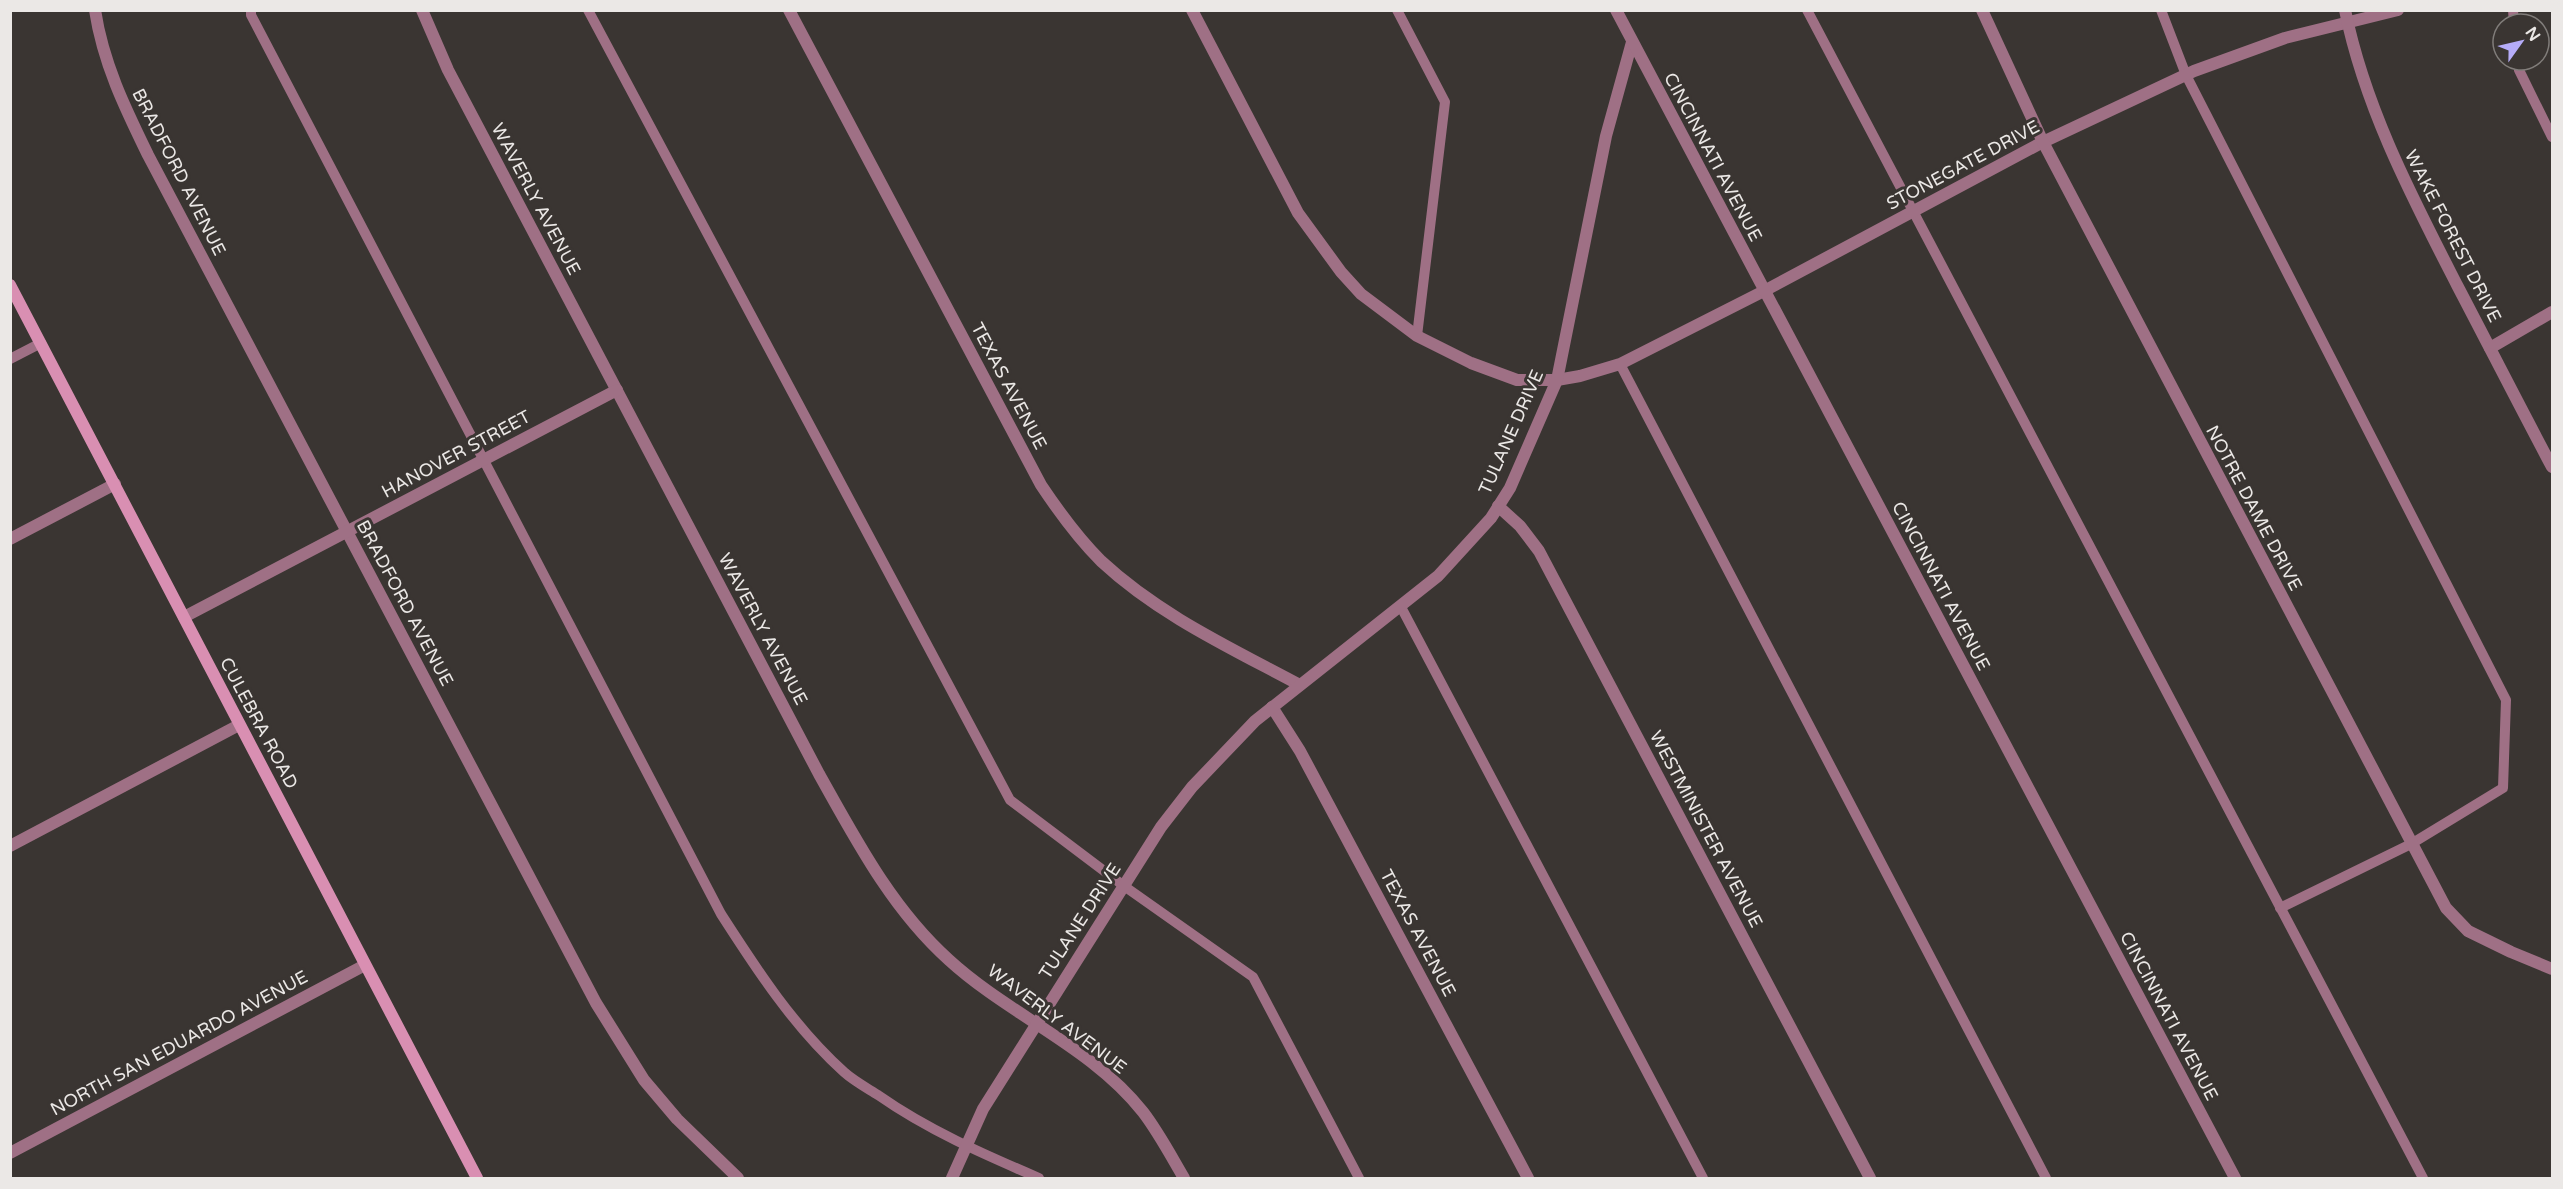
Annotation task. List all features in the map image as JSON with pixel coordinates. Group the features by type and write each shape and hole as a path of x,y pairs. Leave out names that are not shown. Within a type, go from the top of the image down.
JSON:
{"main road":[{"name":"CULEBRA ROAD","path":"10,285 477,1179"}],"street":[{"name":"BRADFORD AVENUE","path":"95,10 112,79 123,104 596,1003 644,1080 677,1119 738,1179"},
{"name":"WAVERLY AVENUE","path":"422,10 448,70 819,774 880,878 917,928 950,961 1081,1055 1114,1082 1135,1104 1167,1148 1184,1179"},
{"name":"TEXAS AVENUE","path":"789,10 1041,485 1066,522 1101,560 1173,616 1300,685"},
{"path":"1192,10 1298,213 1341,272 1361,294 1417,336 1470,363 1517,380 1557,380"},
{"name":"CINCINNATI AVENUE","path":"1616,10 2235,1179"},
{"name":"NOTRE DAME DRIVE","path":"1983,10 2043,142 2446,908 2468,931 2553,969"},
{"name":"STONEGATE DRIVE","path":"1557,380 1590,374 1620,364 1764,291 2043,142 2186,75 2347,17 2398,10"},
{"name":"WAKE FOREST DRIVE","path":"2347,17 2360,69 2389,149 2553,467"},
{"name":"TULANE DRIVE","path":"952,1179 983,1109 1035,1024 1161,827 1192,787 1255,721 1438,576 1491,518 1510,488 1557,380 1606,136 1632,42"},
{"path":"2490,348 2553,312"},
{"name":"HANOVER STREET","path":"184,617 617,390"},
{"path":"10,539 115,484"},
{"name":"WESTMINISTER AVENUE","path":"1498,506 1520,526 1539,551 1870,1179"},
{"name":"TEXAS AVENUE","path":"1272,707 1305,761 1528,1179"},
{"path":"10,846 239,725"},
{"name":"NORTH SAN EDUARDO AVENUE","path":"10,1153 365,965"}],"lane":[{"path":"251,10 251,15 482,460 721,915 758,971 795,1020 844,1073 913,1119 1039,1179"},
{"path":"588,10 1010,800 1124,886 1253,977 1359,1179"},
{"path":"1397,10 1445,102 1417,336"},
{"path":"1807,10 2423,1179"},
{"path":"2161,10 2186,75 2506,700 2504,788 2411,844 2280,908"},
{"path":"2520,72 2553,137"},
{"path":"10,359 41,343"},
{"path":"1620,364 2046,1179"},
{"path":"1401,607 1702,1179"}]}
